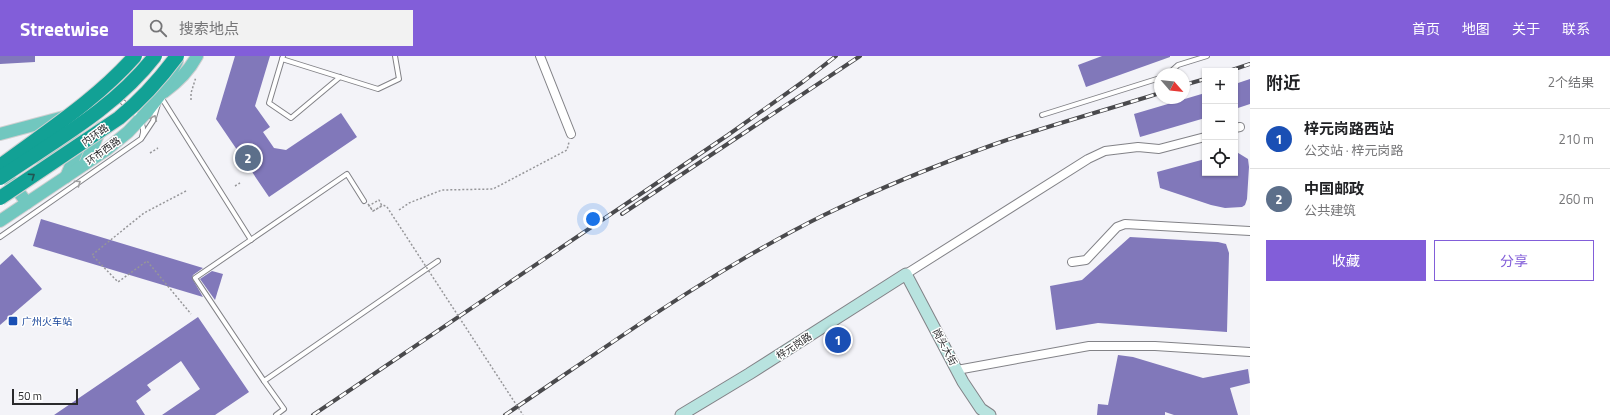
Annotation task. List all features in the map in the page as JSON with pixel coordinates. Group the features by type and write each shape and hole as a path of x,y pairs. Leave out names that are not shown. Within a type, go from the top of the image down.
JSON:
{"highway":[{"name":"内环路","path":"0,178 107,105 134,80 145,57"},
{"path":"0,166 93,98 145,57"},
{"name":"内环路","path":"0,198 118,118 153,86 173,57"}],"main road":[{"path":"160,94 174,85 189,69 197,56"},
{"path":"6,132 79,113 91,107 114,94 145,57"},
{"path":"0,161 36,157 50,153 83,137 102,124 125,104 173,57 189,69"},
{"name":"环市西路","path":"0,221 117,141 140,119 160,94 173,57"},
{"path":"85,164 102,124"},
{"path":"66,177 83,137"},
{"path":"50,153 66,177"},
{"path":"0,166 27,202"}],"street":[{"path":"540,56 571,134"},
{"path":"906,274 1088,159 1105,151 1138,147 1159,149 1202,138"},
{"path":"1072,262 1086,260 1117,227 1125,224 1250,231"},
{"name":"岗头大街","path":"906,274 974,400 981,409 990,415"},
{"name":"梓元岗路","path":"681,415 749,374 906,274"},
{"path":"957,370 1089,346 1155,346 1250,352"}],"lane":[{"path":"340,77 291,118 269,103 283,58 378,89 399,79 396,56"},
{"path":"1175,68 1178,65 1207,56"},
{"path":"1042,115 1154,80"},
{"path":"114,94 140,119 143,127 141,139"},
{"path":"0,237 141,139 153,121 158,110 160,94"},
{"path":"160,94 251,240"},
{"path":"276,415 284,410 195,278 347,174 364,201"},
{"path":"264,381 438,261"}],"path":[{"path":"191,92 191,100"},
{"path":"399,210 409,203 442,190 493,189 567,150 571,134"},
{"path":"150,153 158,148"},
{"path":"235,186 240,182"},
{"path":"186,190 144,212 92,255 118,282 146,261 191,314"},
{"path":"364,201 370,205 373,211 382,206 379,200 370,205"},
{"path":"370,205 373,211 383,205 387,207 523,415"}],"building":[{"path":"0,56 35,56 35,62 0,64"},
{"path":"235,56 270,56 255,106 270,127 263,132 274,148 286,150 341,113 357,137 269,197 216,119"},
{"path":"1102,56 1170,57 1086,87 1078,65"},
{"path":"1250,79 1250,104 1238,108 1238,104 1238,83"},
{"path":"1202,94 1202,119 1140,137 1134,114 1168,104 1190,104 1190,97"},
{"path":"1238,153 1248,159 1247,199 1245,205 1242,207 1225,208 1211,205 1160,188 1157,172 1202,160 1202,176 1238,176"},
{"path":"41,219 203,268 193,275 192,278 203,297 33,246"},
{"path":"1130,237 1218,242 1226,244 1229,253 1227,332 1098,323 1056,330 1050,286 1082,280"},
{"name":"广州火车站","path":"12,254 42,289 0,325 0,265"},
{"path":"212,271 223,274 215,300 200,279"},
{"path":"198,317 249,392 215,415 162,415 200,389 181,361 147,385 151,390 136,401 145,415 54,415"},
{"path":"1118,355 1133,357 1203,378 1248,369 1250,383 1230,388 1238,415 1174,415 1165,412 1165,415 1097,415 1098,404 1108,405"}],"railway":[{"path":"313,415 728,135 804,81 836,56"},
{"path":"622,214 860,56"},
{"path":"1238,68 1250,64"},
{"path":"1190,83 1202,80"},
{"path":"505,415 701,284 741,260 824,215 888,186 976,151 1038,130 1154,95"}],"place":[{"name":"中国邮政","path":"248,158"},
{"name":"广州火车站","path":"13,321"},
{"name":"梓元岗路西站","path":"838,340"}]}
